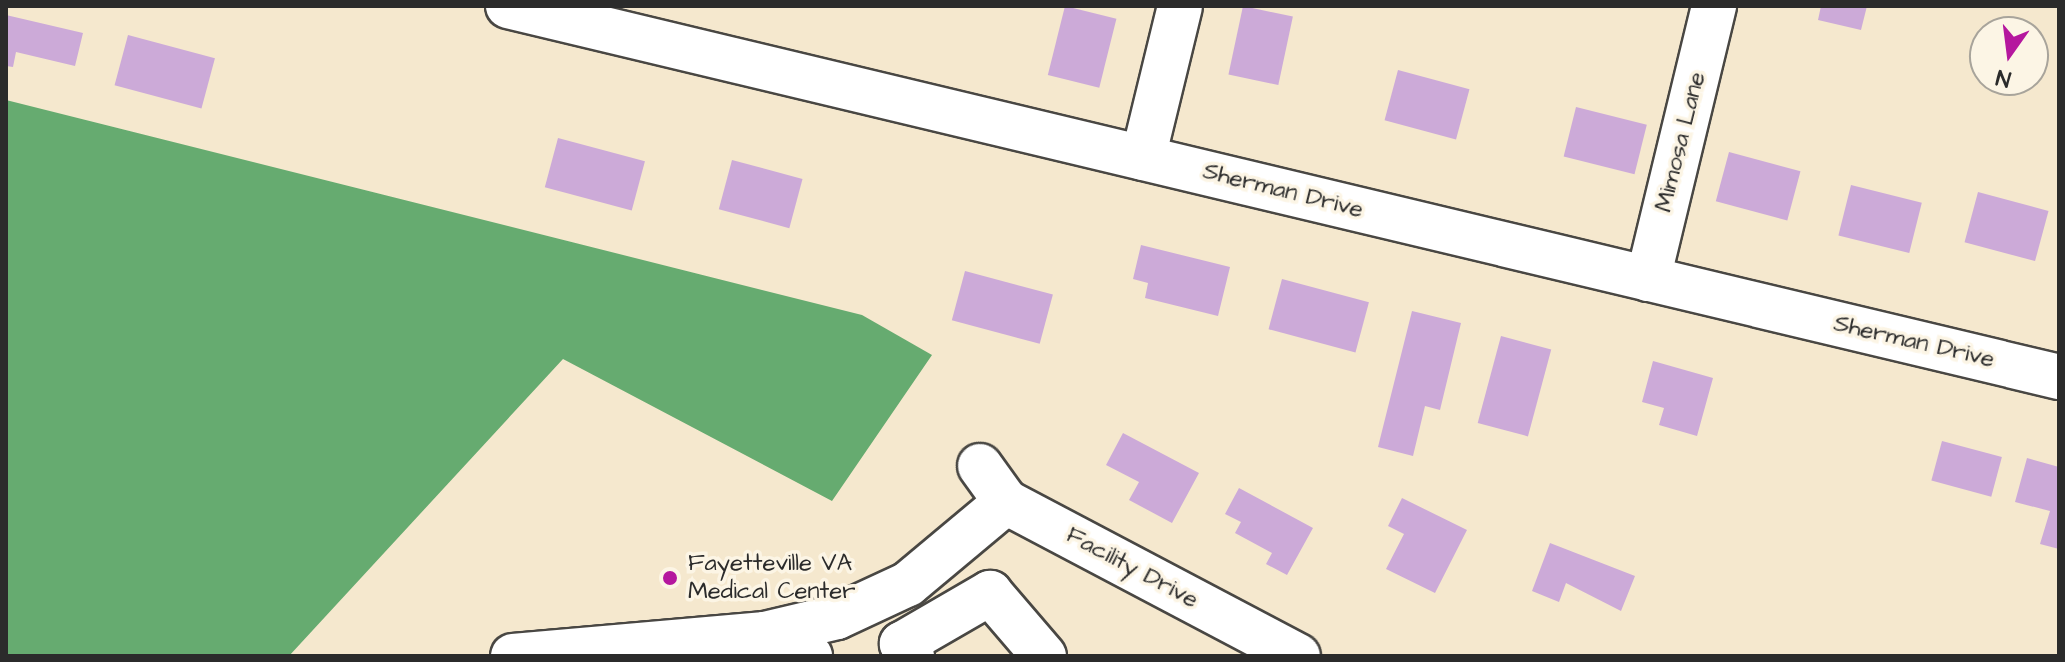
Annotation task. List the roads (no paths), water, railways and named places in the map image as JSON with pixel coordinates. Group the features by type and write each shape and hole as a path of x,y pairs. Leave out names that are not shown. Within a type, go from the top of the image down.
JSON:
{"street":[{"name":"Sherman Drive","path":"508,6 561,12 1143,158 2059,377"},
{"path":"1143,158 1180,6"},
{"name":"Mimosa Lane","path":"1648,279 1714,6"},
{"name":"Facility Drive","path":"980,466 1006,502 1298,656"},
{"path":"513,656 765,634 868,603 908,584 1006,502"},
{"path":"868,603 907,650 990,593 1044,656"},
{"path":"765,634 796,642 810,656"}],"place":[{"name":"Fayetteville VA Medical Center","path":"670,578"}]}
